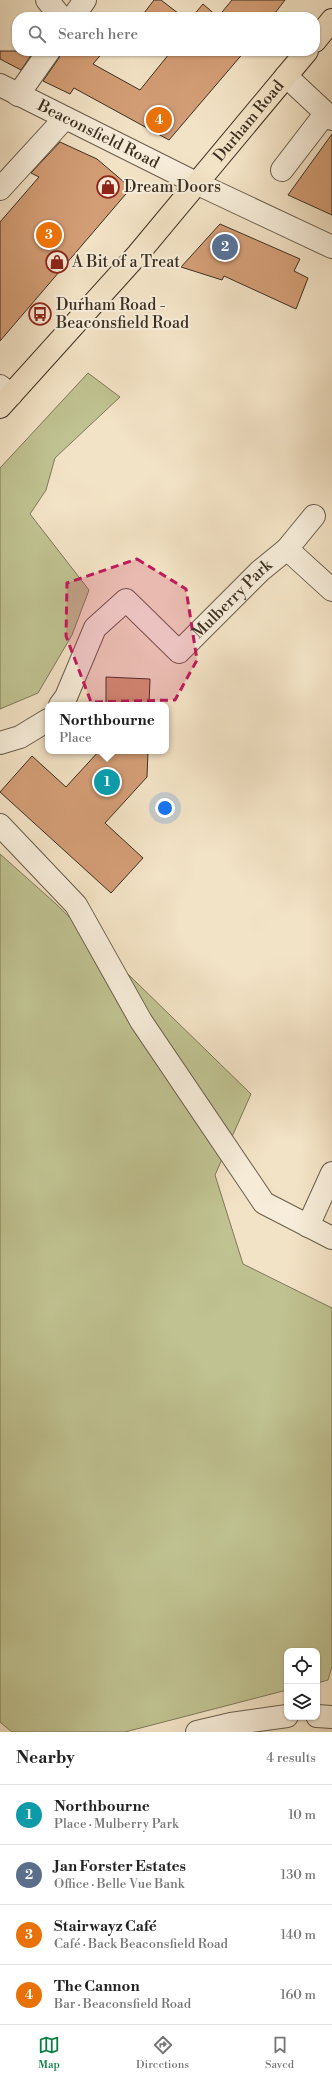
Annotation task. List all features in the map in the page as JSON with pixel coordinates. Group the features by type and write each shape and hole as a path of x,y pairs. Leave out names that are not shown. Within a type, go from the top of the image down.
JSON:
{"main road":[{"path":"320,35 332,20"},
{"name":"Durham Road","path":"4,396 138,254 302,56"}],"street":[{"path":"47,0 57,12"},
{"path":"77,12 85,0"},
{"path":"9,90 44,56"},
{"path":"282,170 328,116 286,76"},
{"name":"Beaconsfield Road","path":"9,90 196,183 332,247"},
{"path":"0,189 65,118"},
{"name":"Mulberry Park","path":"62,702 66,697 95,628 126,600 179,652 260,571 286,549 314,516"},
{"name":"Mulberry Park","path":"286,549 332,590"},
{"path":"0,743 20,737 45,722"},
{"path":"0,825 76,906 141,1021 264,1203 332,1238"},
{"path":"308,1226 332,1173"},
{"path":"197,1732 231,1724 284,1716"},
{"path":"320,1716 332,1717"}],"highlighted area":[{"path":"137,559 186,589 197,660 175,700 91,702 66,636 67,583"}],"green space":[{"path":"88,373 120,397 55,458 46,490 30,514 89,590 72,635 38,693 0,709 0,468"},
{"path":"0,854 55,903 251,1094 215,1175 243,1264 332,1308 332,1666 328,1680 320,1682 320,1648 284,1648 284,1691 125,1732 12,1732 0,1722"}],"building":[{"path":"154,0 161,0 177,12 145,12"},
{"path":"232,0 285,0 276,12 222,12"},
{"path":"203,4 212,12 196,12"},
{"path":"0,51 12,51 12,56 31,56 21,70 0,59"},
{"path":"60,56 100,56 93,64 140,90 167,56 241,56 169,140 74,88 70,94 43,81"},
{"path":"332,134 332,215 288,195"},
{"path":"60,142 97,159 131,188 0,341 0,222 39,177 31,173"},
{"path":"220,224 300,259 294,271 308,278 296,309 224,276 222,280 181,267"},
{"path":"106,677 150,679 149,702 106,702"},
{"path":"96,754 148,754 147,777 105,823 143,858 111,893 0,792 32,756 66,787"}],"place":[{"name":"The Cannon","path":"159,120"},
{"name":"Dream Doors","path":"108,187"},
{"name":"Stairwayz Café","path":"49,235"},
{"name":"Jan Forster Estates","path":"225,247"},
{"name":"A Bit of a Treat","path":"57,262"},
{"name":"Durham Road - Beaconsfield Road","path":"40,314"},
{"name":"Northbourne","path":"107,782"}]}
